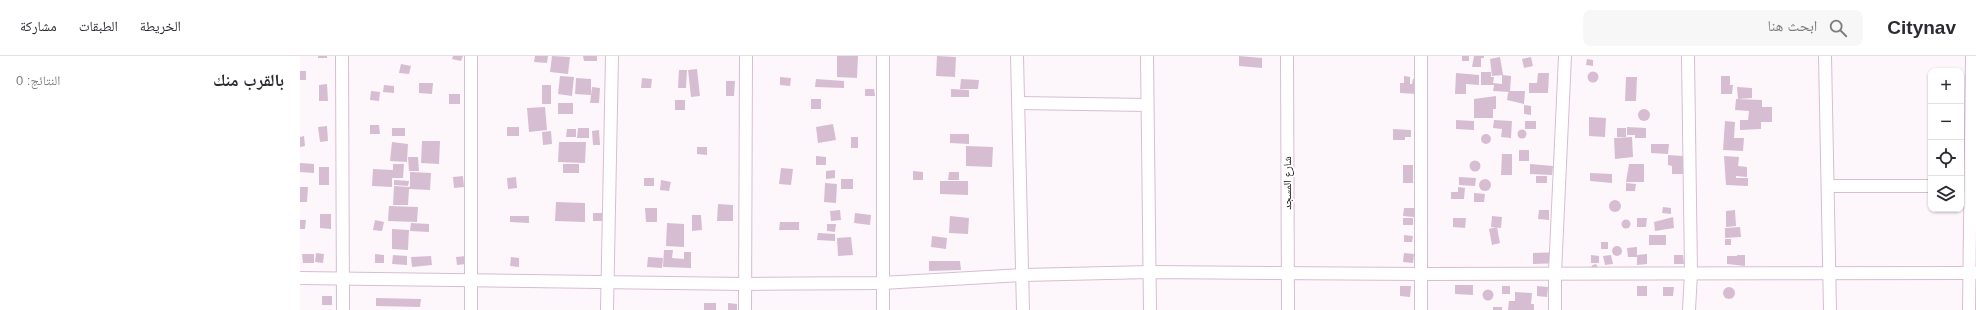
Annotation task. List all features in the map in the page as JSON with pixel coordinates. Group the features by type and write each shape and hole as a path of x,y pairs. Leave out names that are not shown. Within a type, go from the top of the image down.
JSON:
{"street":[{"path":"342,56 343,310"},
{"path":"471,56 471,310"},
{"path":"607,310 612,56"},
{"path":"745,310 746,56"},
{"path":"883,56 883,310"},
{"path":"1017,56 1023,310"},
{"path":"1147,56 1150,310"},
{"name":"شارع المسجد","path":"1287,56 1288,310"},
{"path":"1421,56 1421,310"},
{"path":"1555,310 1554,273 1565,56"},
{"path":"1688,56 1691,273 1689,310"},
{"path":"1825,56 1830,310"},
{"path":"1969,310 1973,273 1966,186 1974,94 1972,56"},
{"path":"1019,103 1148,105"},
{"path":"1828,186 1928,186"},
{"path":"300,278 744,284 882,283 1023,276 1150,272 1421,274 1973,273"}],"building":[{"path":"318,56 327,56 327,58 318,58"},
{"path":"453,56 463,56 461,61 452,59"},
{"path":"535,56 548,56 547,63 534,62"},
{"path":"552,56 570,57 568,74 550,72"},
{"path":"583,56 597,56 597,61 584,61"},
{"path":"837,56 858,56 857,78 837,77"},
{"path":"937,56 956,57 955,77 936,76"},
{"path":"1239,56 1262,58 1262,68 1239,66"},
{"path":"1462,56 1469,56 1469,61 1462,61"},
{"path":"1474,56 1484,56 1484,58 1481,58 1481,67 1472,67"},
{"path":"1500,57 1503,75 1492,76 1490,59"},
{"path":"1531,57 1533,66 1524,68 1522,59"},
{"path":"1587,59 1593,60 1593,66 1586,65"},
{"path":"401,64 411,66 409,74 399,73"},
{"path":"697,69 700,96 691,97 688,70"},
{"path":"679,70 687,70 686,88 678,88"},
{"path":"300,71 306,71 306,80 300,80"},
{"path":"1481,72 1491,72 1491,77 1494,77 1493,83 1502,84 1502,75 1511,76 1510,92 1493,91 1494,85 1481,85"},
{"path":"1591,72 1595,72 1597,73 1597,81 1591,82 1588,79 1588,75"},
{"path":"1456,73 1479,75 1479,85 1466,84 1466,94 1455,94"},
{"path":"1538,73 1549,73 1548,93 1529,93 1529,83 1537,83"},
{"path":"560,76 574,77 572,96 558,94"},
{"path":"1404,76 1410,77 1410,84 1412,84 1413,79 1418,79 1417,94 1400,93 1400,83 1404,83"},
{"path":"1721,76 1730,76 1730,85 1721,85"},
{"path":"780,77 791,78 790,86 780,85"},
{"path":"1626,77 1637,77 1636,101 1625,101"},
{"path":"576,78 591,79 591,95 575,94"},
{"path":"642,78 652,79 651,88 641,88"},
{"path":"816,79 844,81 844,88 815,87"},
{"path":"961,79 979,80 978,89 960,89"},
{"path":"726,81 735,81 734,96 726,96"},
{"path":"419,83 433,83 432,94 419,93"},
{"path":"327,84 328,101 319,101 319,85"},
{"path":"384,85 394,86 394,93 383,92"},
{"path":"542,85 551,85 551,104 542,104"},
{"path":"1721,85 1733,85 1732,94 1721,94"},
{"path":"592,87 600,88 599,103 590,103"},
{"path":"1737,87 1752,88 1752,98 1738,99"},
{"path":"865,89 874,89 875,96 865,96"},
{"path":"951,89 969,90 969,97 951,97"},
{"path":"371,91 380,92 379,101 370,100"},
{"path":"1510,91 1525,91 1524,104 1507,100 1508,93"},
{"path":"449,94 460,94 460,104 449,104"},
{"path":"1496,96 1496,109 1493,109 1493,118 1474,118 1474,99"},
{"path":"811,99 821,99 821,109 811,109"},
{"path":"1736,99 1762,100 1762,107 1772,107 1772,122 1761,122 1761,129 1740,130 1740,120 1748,120 1749,111 1735,110"},
{"path":"675,100 685,100 685,110 675,110"},
{"path":"558,103 573,103 573,114 558,114"},
{"path":"1524,105 1531,106 1531,115 1524,114"},
{"path":"545,107 547,130 529,132 527,108"},
{"path":"1642,109 1646,109 1650,115 1646,121 1642,121 1638,117 1638,113"},
{"path":"1589,117 1606,118 1605,137 1589,136"},
{"path":"1456,120 1474,121 1474,130 1456,129"},
{"path":"1494,120 1512,121 1511,138 1501,137 1502,129 1493,128"},
{"path":"1525,121 1536,121 1536,129 1525,129"},
{"path":"1725,121 1735,122 1734,138 1744,138 1743,151 1723,150"},
{"path":"833,124 836,140 818,143 816,127"},
{"path":"370,125 379,125 380,134 370,134"},
{"path":"327,126 328,141 320,142 318,127"},
{"path":"507,127 519,127 519,136 507,136"},
{"path":"1627,127 1646,128 1646,138 1635,138 1635,135 1627,135"},
{"path":"392,128 405,128 405,136 392,136"},
{"path":"578,128 589,128 589,138 577,138"},
{"path":"1617,128 1626,128 1626,137 1617,137"},
{"path":"567,129 576,129 576,137 566,137"},
{"path":"1393,129 1411,130 1411,137 1405,137 1405,140 1393,140"},
{"path":"599,130 600,145 593,145 592,131"},
{"path":"1520,130 1524,130 1526,134 1524,138 1520,138 1518,136 1518,132"},
{"path":"551,131 552,144 543,145 542,132"},
{"path":"950,134 969,134 969,144 950,143"},
{"path":"1484,134 1488,134 1490,135 1490,143 1484,144 1481,141 1481,137"},
{"path":"304,136 305,146 300,147 300,137"},
{"path":"851,137 858,137 858,148 851,148"},
{"path":"1632,137 1633,157 1615,159 1614,138"},
{"path":"422,141 440,141 439,164 421,163"},
{"path":"392,142 408,144 407,162 390,161"},
{"path":"559,142 586,142 585,163 558,162"},
{"path":"1651,144 1669,144 1668,154 1651,153"},
{"path":"966,146 993,147 992,167 966,166"},
{"path":"697,147 707,147 707,155 697,154"},
{"path":"1519,150 1529,150 1529,161 1519,161"},
{"path":"1502,154 1512,154 1512,175 1501,175"},
{"path":"1668,155 1683,156 1683,174 1672,174 1672,166 1668,165"},
{"path":"816,156 826,157 826,165 816,165"},
{"path":"1724,156 1739,157 1738,166 1747,167 1747,177 1736,176 1736,178 1748,178 1748,186 1726,185"},
{"path":"408,157 418,157 419,171 409,171"},
{"path":"1475,160 1479,162 1481,166 1479,170 1475,172 1471,170 1469,166 1471,162"},
{"path":"300,163 314,164 314,173 300,172"},
{"path":"393,164 404,164 403,178 392,178 392,187 372,186 373,169 393,170"},
{"path":"563,164 579,164 579,173 563,173"},
{"path":"1530,164 1553,166 1552,175 1530,174"},
{"path":"1629,164 1644,164 1644,182 1626,182"},
{"path":"1403,165 1413,165 1413,183 1403,183"},
{"path":"319,167 329,167 329,185 319,185"},
{"path":"781,168 793,169 791,185 779,184"},
{"path":"835,170 835,178 826,179 826,171"},
{"path":"913,171 923,172 923,180 913,180"},
{"path":"410,172 431,173 430,190 409,189 408,205 393,205 394,186 410,187"},
{"path":"949,172 959,172 959,180 948,180"},
{"path":"1590,173 1612,174 1612,183 1590,181"},
{"path":"463,176 464,187 454,188 453,177"},
{"path":"1536,176 1547,176 1547,183 1536,183"},
{"path":"516,177 517,188 508,189 507,178"},
{"path":"1459,177 1476,178 1475,186 1459,185"},
{"path":"644,178 654,178 654,186 644,186"},
{"path":"841,179 853,179 853,189 841,189"},
{"path":"1483,179 1487,179 1491,185 1487,191 1483,191 1479,187 1479,183"},
{"path":"394,180 409,181 408,186 394,185"},
{"path":"661,180 671,182 669,191 660,190"},
{"path":"940,181 968,181 968,195 940,194"},
{"path":"825,183 837,184 836,203 824,202"},
{"path":"1626,183 1636,184 1635,191 1626,191"},
{"path":"300,187 308,187 307,202 300,202"},
{"path":"1458,187 1465,188 1464,199 1451,199 1451,192 1458,192"},
{"path":"1474,193 1485,194 1484,202 1474,202"},
{"path":"1613,200 1617,200 1621,206 1617,212 1613,212 1609,208 1609,204"},
{"path":"556,202 585,203 585,222 555,221"},
{"path":"718,204 733,205 733,221 717,221"},
{"path":"389,206 418,207 417,222 388,221"},
{"path":"1663,207 1671,208 1671,214 1662,213"},
{"path":"645,208 657,208 657,222 646,222"},
{"path":"1404,208 1414,208 1414,217 1403,216"},
{"path":"840,210 841,220 831,221 830,211"},
{"path":"1539,210 1549,210 1549,220 1538,219"},
{"path":"1735,210 1736,226 1726,227 1726,211"},
{"path":"593,213 603,213 603,221 593,221"},
{"path":"855,213 871,215 870,225 854,223"},
{"path":"320,214 331,214 331,229 320,228"},
{"path":"692,215 701,215 702,230 692,231"},
{"path":"510,216 529,216 529,223 510,222"},
{"path":"950,216 969,218 968,234 949,233"},
{"path":"1492,216 1502,217 1501,228 1491,227"},
{"path":"1673,217 1674,228 1655,231 1654,222"},
{"path":"1403,218 1413,218 1413,225 1403,225"},
{"path":"1453,218 1466,218 1465,228 1453,227"},
{"path":"1637,218 1647,218 1646,227 1637,227"},
{"path":"1626,219 1631,224 1626,229 1621,224"},
{"path":"300,220 306,220 305,229 300,229"},
{"path":"375,220 384,222 382,231 373,230"},
{"path":"780,222 799,222 799,230 779,230"},
{"path":"411,223 429,224 429,232 410,231"},
{"path":"667,223 684,224 684,247 666,246"},
{"path":"827,224 836,224 835,232 827,231"},
{"path":"1497,227 1500,243 1492,245 1489,229"},
{"path":"1740,227 1741,237 1725,238 1725,228"},
{"path":"392,229 409,230 408,250 392,249"},
{"path":"818,233 835,234 835,241 817,240"},
{"path":"1404,235 1413,236 1412,242 1404,242"},
{"path":"1649,235 1666,235 1666,245 1649,245"},
{"path":"932,236 947,238 946,249 931,247"},
{"path":"851,237 853,255 838,256 837,238"},
{"path":"1725,239 1731,239 1731,245 1725,245"},
{"path":"1601,242 1608,242 1608,249 1601,249"},
{"path":"1615,246 1619,246 1621,247 1621,255 1615,256 1612,253 1612,249"},
{"path":"1637,247 1637,255 1647,254 1647,264 1637,265 1637,257 1628,257 1627,248"},
{"path":"664,250 673,250 672,258 684,259 684,252 691,252 691,268 663,267"},
{"path":"1562,252 1562,263 1533,264 1533,253"},
{"path":"316,253 324,254 323,263 315,262"},
{"path":"1404,253 1414,254 1413,263 1403,262"},
{"path":"302,254 314,254 314,263 303,263"},
{"path":"375,254 384,255 384,263 375,263"},
{"path":"393,255 407,256 407,265 392,264"},
{"path":"1591,255 1599,256 1599,263 1591,263"},
{"path":"1611,255 1613,264 1605,265 1603,256"},
{"path":"1674,255 1683,255 1684,264 1674,264"},
{"path":"1745,255 1745,266 1727,264 1727,256"},
{"path":"431,256 432,265 412,267 411,257"},
{"path":"466,256 466,264 457,265 456,257"},
{"path":"511,257 519,258 519,267 510,266"},
{"path":"648,257 663,258 662,268 647,267"},
{"path":"929,261 960,261 961,270 929,271"},
{"path":"1596,264 1599,270 1590,268 1593,265"},
{"path":"1455,285 1473,285 1473,295 1455,294"},
{"path":"1400,286 1411,286 1410,297 1400,296"},
{"path":"1502,286 1510,286 1510,294 1502,294"},
{"path":"1537,286 1548,287 1547,297 1537,296"},
{"path":"1637,286 1647,286 1647,296 1637,296"},
{"path":"1663,287 1674,287 1673,296 1663,296"},
{"path":"1729,287 1733,289 1735,293 1733,297 1729,299 1725,297 1723,293 1725,289"},
{"path":"1486,290 1490,290 1492,291 1492,299 1486,300 1483,297 1483,293"},
{"path":"1515,292 1532,293 1531,304 1534,304 1534,310 1508,310 1509,301 1515,301"},
{"path":"322,296 332,296 332,305 322,305"},
{"path":"376,298 421,299 420,307 376,306"},
{"path":"704,303 716,303 716,310 704,310"},
{"path":"728,303 737,304 737,310 728,310"},
{"path":"1493,307 1502,307 1502,310 1493,310"}]}
